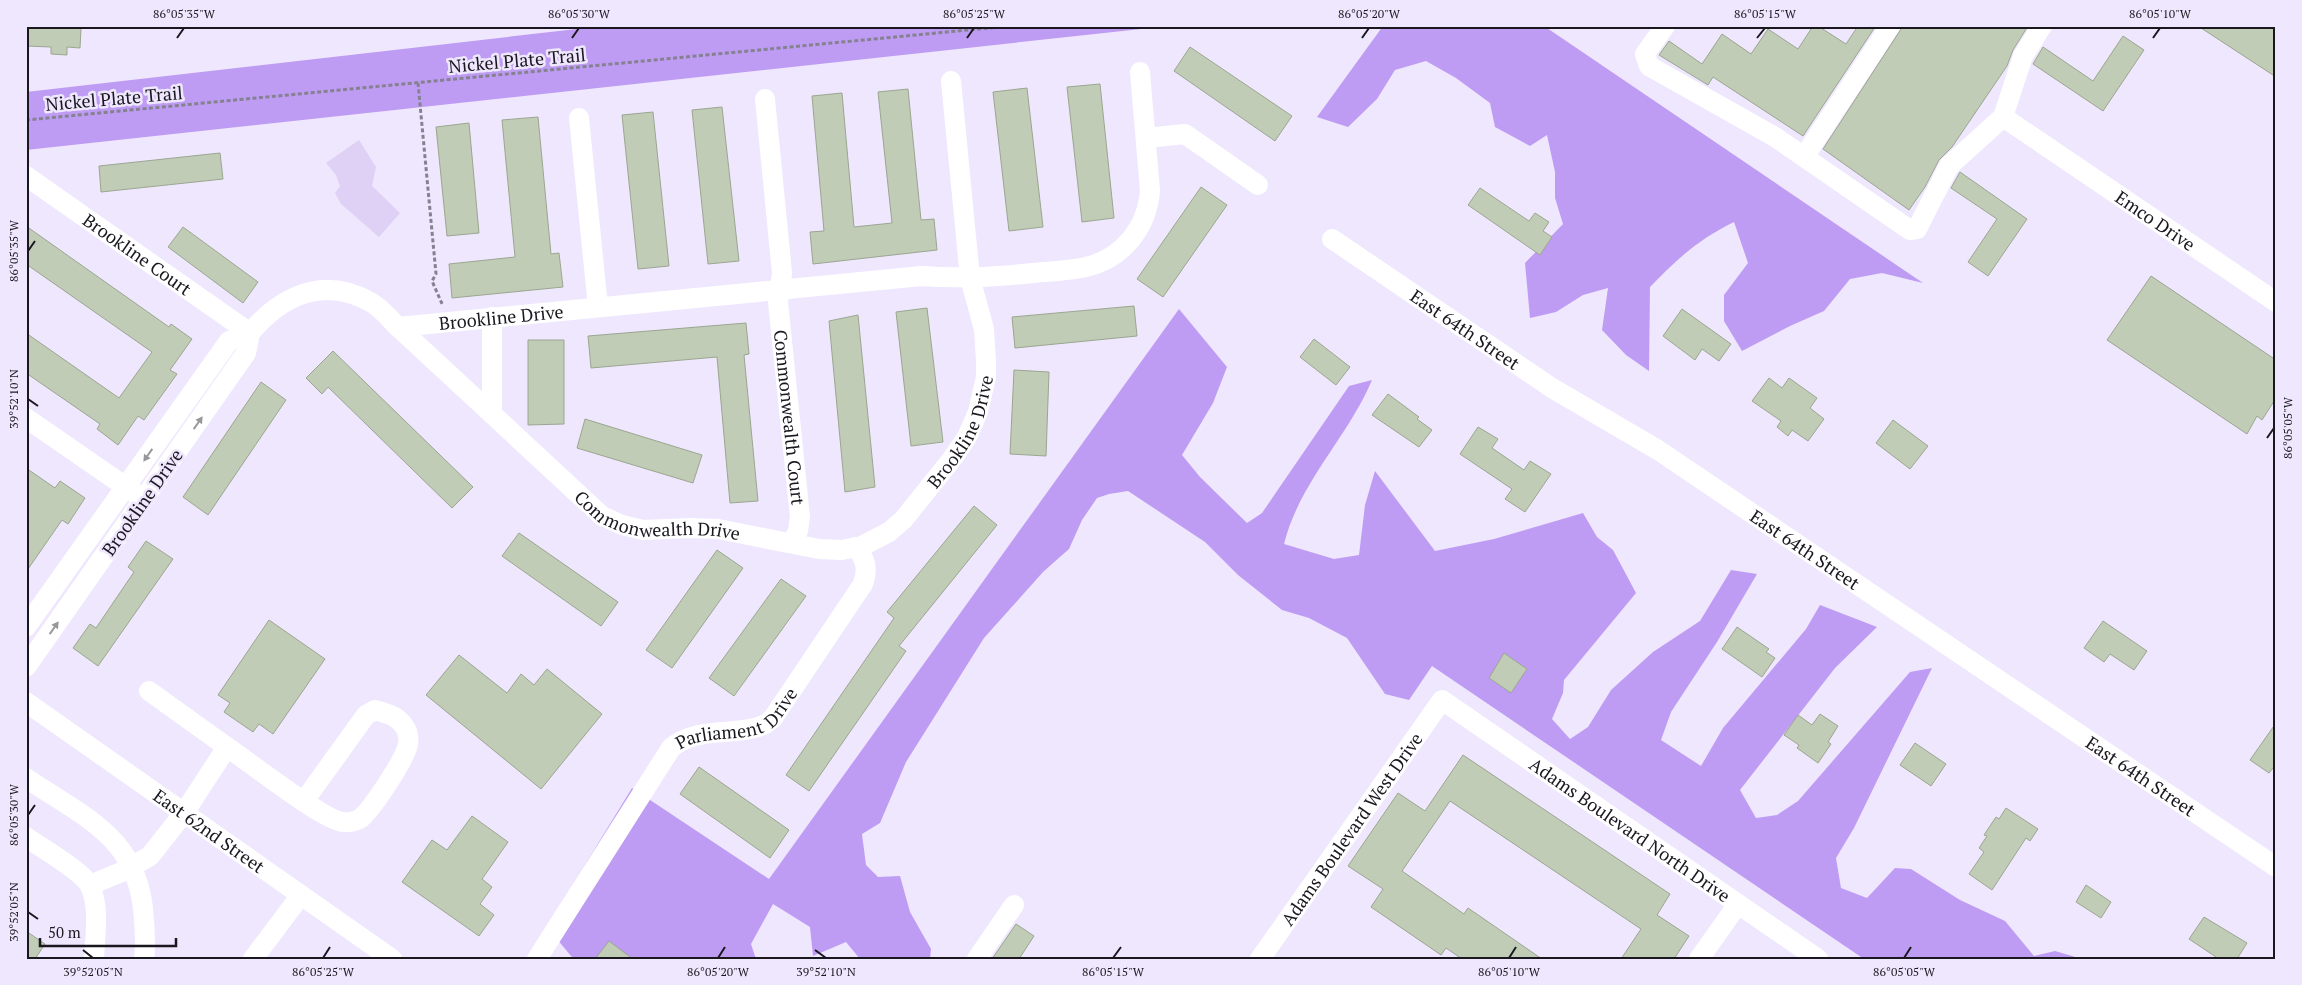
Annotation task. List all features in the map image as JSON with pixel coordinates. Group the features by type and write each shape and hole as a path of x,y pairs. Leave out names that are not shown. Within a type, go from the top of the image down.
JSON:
{"street":[{"path":"1665,26 1645,54 1649,66 1775,137 1910,230 1917,228 1949,166 2003,117 2023,56 2042,26"},
{"path":"1804,157 1890,26"},
{"name":"Brookline Drive","path":"26,667 246,353 250,333 267,313 281,303 296,296 322,291 348,293 372,303 398,327 922,276 970,278 1084,268 1108,260 1122,250 1138,231 1148,208 1150,183 1140,72"},
{"path":"951,80 970,278"},
{"path":"766,99 782,273 780,290"},
{"name":"Emco Drive","path":"2003,117 2276,302"},
{"path":"579,118 598,307"},
{"path":"1146,138 1185,134 1258,185"},
{"name":"Brookline Court","path":"26,176 250,333"},
{"name":"East 64th Street","path":"1332,239 1552,388 1658,450 2276,867"},
{"name":"Brookline Drive","path":"856,547 884,536 903,520 957,452 967,437 978,412 986,377 986,342 970,278"},
{"name":"Commonwealth Court","path":"780,290 778,302 800,517 798,531 792,543"},
{"path":"492,317 492,414"},
{"name":"Commonwealth Drive","path":"398,327 596,512 622,526 643,530 718,529 820,550 842,550 856,547"},
{"name":"Brookline Drive","path":"26,627 228,341 250,333"},
{"path":"26,418 144,500"},
{"name":"Parliament Drive","path":"537,959 671,748 684,739 695,735 758,727 773,718 863,584 866,566 864,558 856,547"},
{"path":"149,692 227,747 304,801 327,817 343,822 359,820 370,810 404,756 408,744 407,731 396,717 375,710 366,715 304,801"},
{"name":"Adams Boulevard North Drive","path":"1442,700 1818,959"},
{"name":"Adams Boulevard West Drive","path":"1260,959 1442,700"},
{"name":"East 62nd Street","path":"26,702 392,959"},
{"path":"90,885 133,866 150,856 184,813 227,747"},
{"path":"26,778 98,826 116,842 133,866 143,900 144,959"},
{"path":"26,837 75,870 90,885 96,914 94,959"},
{"path":"253,959 301,895"},
{"path":"1699,959 1738,904"},
{"path":"977,959 1014,905"}],"path":[{"name":"Nickel Plate Trail","path":"26,120 1010,26"},
{"path":"418,83 436,274 432,281 450,322"}],"shaded area":[{"path":"603,26 1169,26 26,150 26,92"},
{"path":"1383,26 1544,26 1923,283 1882,273 1850,279 1824,311 1742,351 1724,321 1724,295 1748,263 1734,222 1710,235 1689,250 1650,287 1649,371 1626,355 1602,330 1608,288 1583,295 1556,312 1530,318 1525,263 1563,224 1555,198 1555,172 1547,135 1530,146 1495,127 1490,103 1456,78 1426,61 1395,70 1377,99 1348,127 1317,117"},
{"path":"359,140 376,167 372,186 400,213 379,237 341,204 335,193 340,186 336,175 326,163"},
{"path":"1179,309 1227,367 1213,403 1182,455 1200,477 1247,523 1262,513 1349,386 1372,380 1350,421 1312,480 1291,522 1284,544 1334,559 1359,555 1365,505 1375,471 1435,551 1494,539 1583,513 1597,537 1613,550 1636,593 1564,680 1563,693 1552,719 1570,739 1588,727 1611,690 1653,652 1700,621 1731,570 1757,574 1717,642 1671,712 1661,740 1701,766 1723,728 1806,629 1820,605 1877,627 1835,668 1740,790 1756,818 1777,815 1798,801 1910,672 1932,668 1854,828 1836,858 1841,888 1867,898 1895,868 1911,869 1960,900 2005,921 2034,956 2055,951 2082,959 1864,959 1432,666 1409,700 1385,694 1347,638 1309,618 1282,610 1238,575 1205,542 1128,491 1097,498 1082,520 1069,549 1043,572 984,638 906,762 880,823 862,834 866,865 878,877 900,876 910,912 931,949 930,959 860,959 846,942 813,956 810,927 773,904 751,944 756,959 576,959 571,956 547,927 632,788 769,879"}],"building":[{"path":"26,26 81,28 80,48 67,47 67,55 51,54 51,47 26,46"},
{"path":"1813,26 1818,26 1846,44 1858,26 1875,27 1803,136 1713,77 1708,85 1659,55 1669,41 1702,64 1722,34 1751,54 1768,29 1798,49"},
{"path":"1903,26 2028,26 2013,50 2007,66 1952,147 1939,160 1925,187 1909,210 1823,149"},
{"path":"2198,26 2276,26 2276,77"},
{"path":"2123,36 2144,50 2103,111 2033,64 2043,47 2093,81"},
{"path":"1190,47 1292,116 1275,141 1174,71"},
{"path":"1100,84 1114,218 1082,222 1067,87"},
{"path":"1027,88 1043,227 1009,231 993,92"},
{"path":"908,89 921,220 934,219 937,250 813,264 810,232 824,231 812,96 842,93 854,227 892,223 878,92"},
{"path":"722,107 739,261 708,264 692,110"},
{"path":"653,112 669,266 638,269 622,115"},
{"path":"538,117 551,254 559,253 563,287 452,298 449,264 515,257 502,120"},
{"path":"469,123 479,233 447,236 436,127"},
{"path":"220,153 223,179 101,192 99,166"},
{"path":"1960,172 2027,219 1988,276 1968,262 1997,219 1951,188"},
{"path":"1201,187 1227,205 1163,297 1137,279"},
{"path":"1480,188 1529,221 1535,213 1549,222 1543,231 1552,237 1540,255 1468,205"},
{"path":"26,226 169,327 171,324 192,339 170,370 177,374 144,420 138,416 118,445 97,429 100,424 26,373 26,333 119,398 152,352 26,264"},
{"path":"183,227 258,282 243,303 168,247"},
{"path":"2151,276 2276,360 2276,398 2262,420 2257,416 2247,434 2107,340"},
{"path":"1134,306 1137,336 1015,348 1012,317"},
{"path":"927,308 943,442 911,446 896,312"},
{"path":"1682,309 1731,344 1719,361 1702,349 1695,360 1663,336"},
{"path":"858,315 875,487 845,492 829,321"},
{"path":"746,323 749,354 744,355 758,501 730,503 717,357 591,368 588,336"},
{"path":"1314,339 1350,367 1336,385 1300,357"},
{"path":"528,340 564,340 564,424 528,425"},
{"path":"333,351 473,487 452,508 328,387 322,394 306,378"},
{"path":"1014,370 1049,372 1046,456 1010,454"},
{"path":"1769,378 1782,388 1789,378 1817,398 1810,408 1824,419 1808,441 1792,430 1788,436 1777,427 1781,421 1752,401"},
{"path":"261,382 286,400 208,515 183,497"},
{"path":"1388,394 1419,417 1417,419 1432,430 1419,447 1372,415"},
{"path":"585,419 702,455 693,483 577,448"},
{"path":"1893,420 1928,446 1910,469 1876,443"},
{"path":"1478,427 1498,439 1492,448 1524,470 1530,461 1551,474 1525,512 1505,499 1512,489 1460,454"},
{"path":"26,468 55,488 60,481 85,498 68,524 62,520 26,572"},
{"path":"974,506 997,525 899,646 906,651 809,791 786,775 894,618 887,612"},
{"path":"519,533 618,602 601,626 502,556"},
{"path":"146,541 173,559 98,666 73,648 90,624 96,628 134,572 128,567"},
{"path":"717,550 743,568 672,668 646,650"},
{"path":"781,579 806,596 734,696 709,678"},
{"path":"269,620 325,659 273,734 259,724 253,732 224,712 230,703 218,695"},
{"path":"2103,621 2147,651 2134,670 2110,654 2104,662 2084,648"},
{"path":"1737,627 1769,649 1766,652 1775,658 1762,677 1722,649"},
{"path":"1504,653 1527,669 1511,693 1489,678"},
{"path":"459,655 507,693 521,674 534,685 547,669 602,714 541,789 426,695"},
{"path":"1820,714 1838,726 1828,742 1831,744 1818,763 1797,748 1799,745 1784,735 1798,715 1812,725"},
{"path":"2276,723 2276,764 2269,773 2250,760"},
{"path":"1915,743 1946,764 1931,786 1900,765"},
{"path":"1463,755 1670,894 1657,915 1689,936 1674,959 1621,959 1641,929 1450,801 1402,871 1464,914 1468,908 1542,959 1462,959 1446,948 1441,955 1371,907 1383,889 1348,866 1398,793 1425,811"},
{"path":"699,767 789,830 770,858 680,794"},
{"path":"2006,808 2038,829 2030,841 2026,838 1992,890 1969,874 1984,852 1979,848 1987,836 1984,835 1996,817 1999,819"},
{"path":"472,816 508,842 482,879 492,887 480,904 494,915 479,936 402,882 432,840 447,850"},
{"path":"2086,885 2111,902 2101,918 2076,902"},
{"path":"2204,917 2247,943 2237,959 2219,959 2189,939"},
{"path":"1016,924 1034,936 1019,959 992,959"},
{"path":"26,931 45,944 35,959 26,959"},
{"path":"609,941 633,959 595,959"}]}
